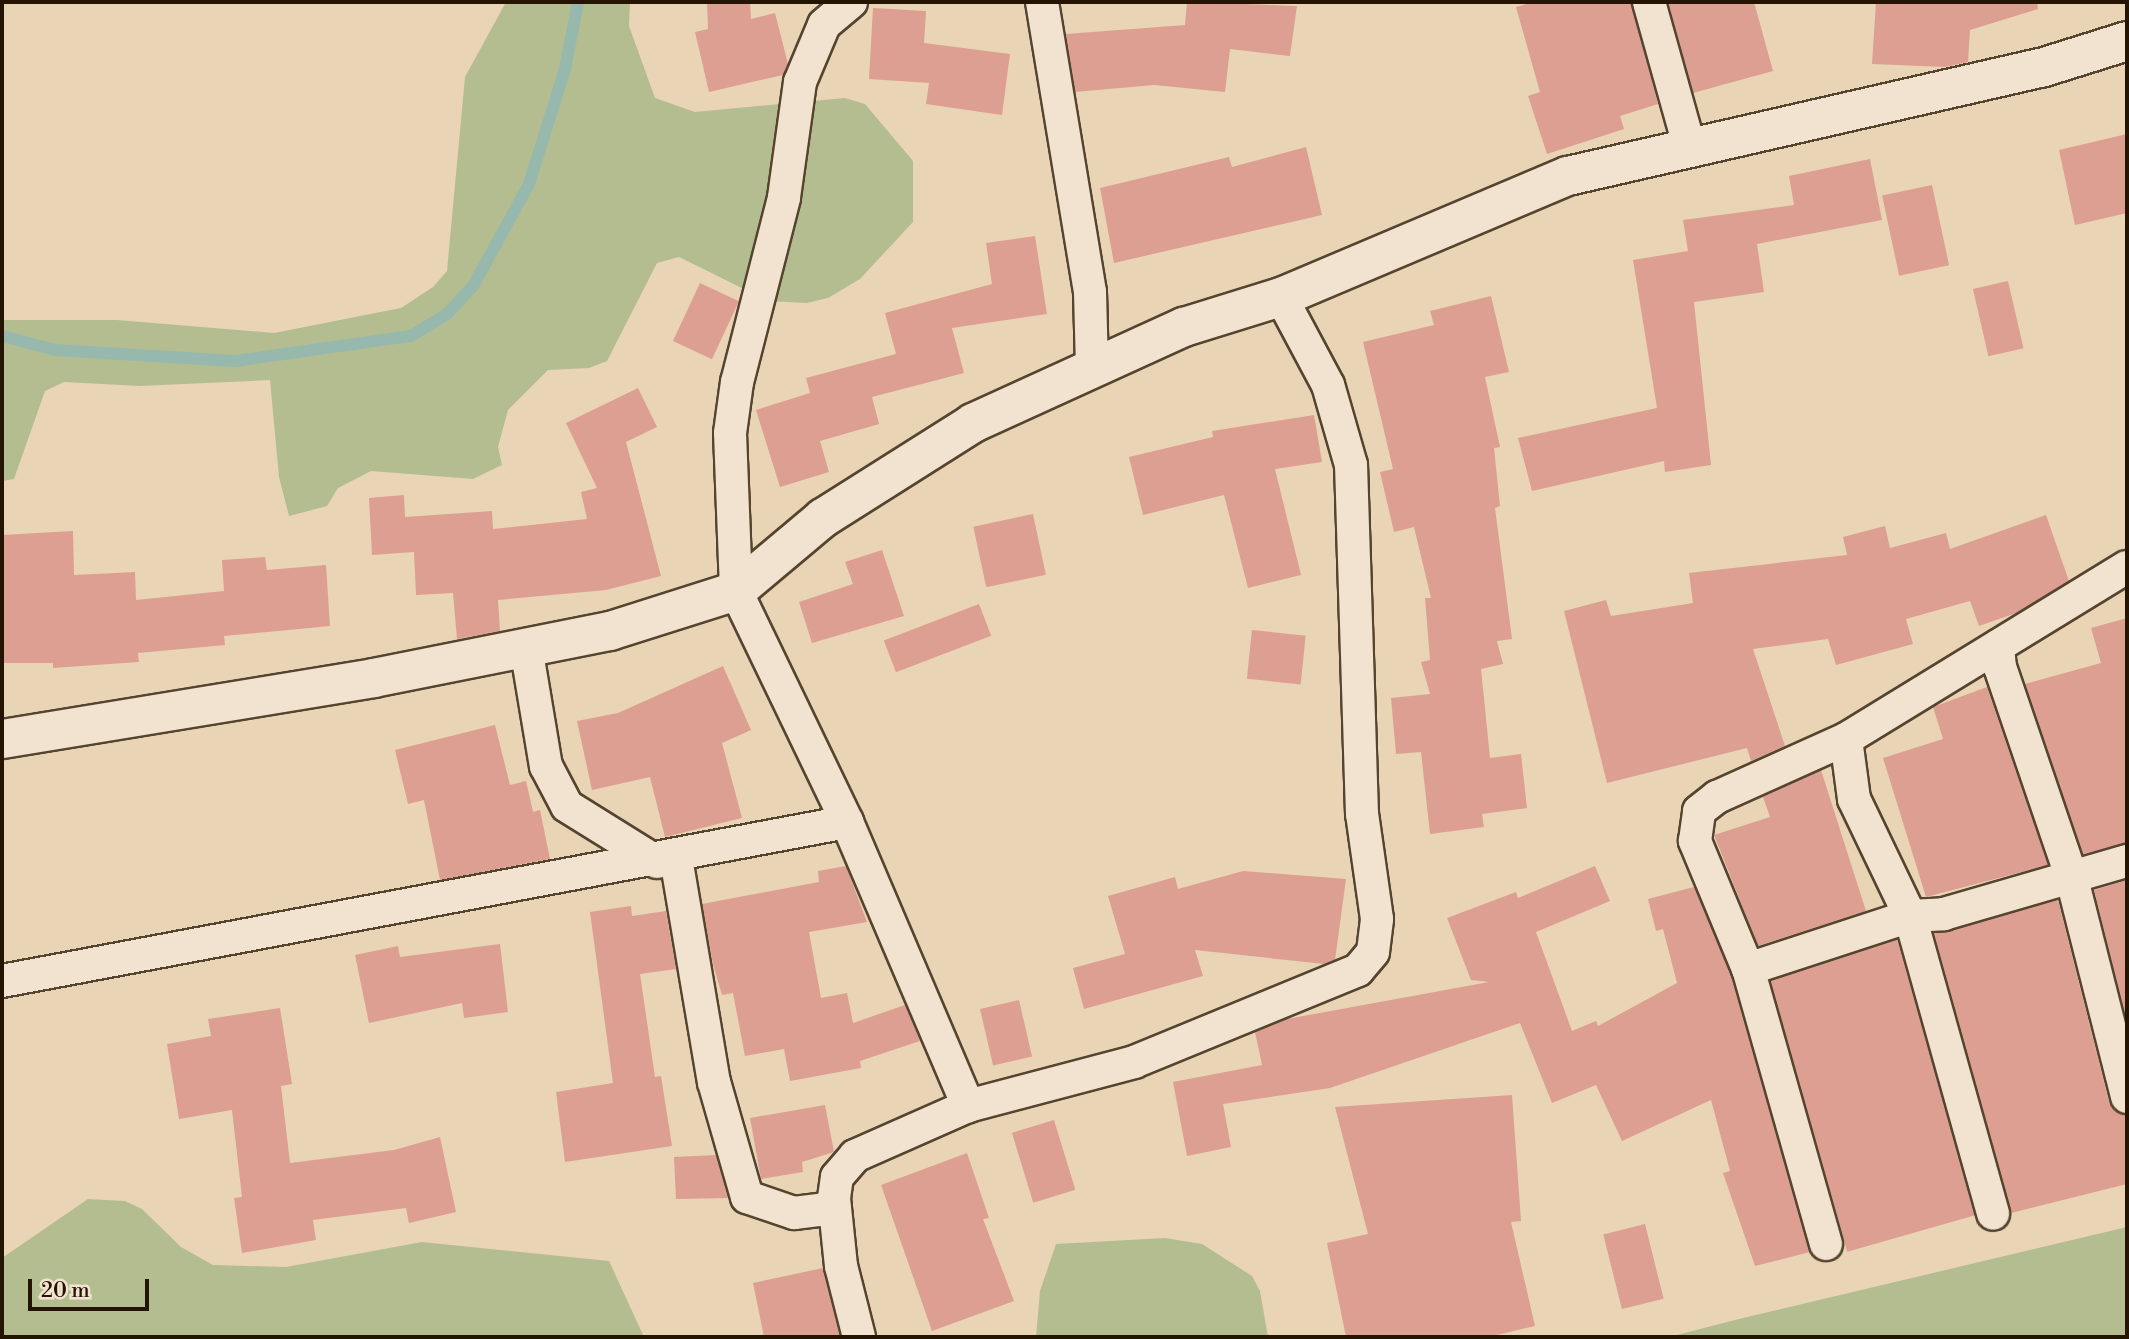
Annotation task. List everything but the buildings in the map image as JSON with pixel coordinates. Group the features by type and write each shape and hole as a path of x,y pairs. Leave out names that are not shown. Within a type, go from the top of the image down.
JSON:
{"street":[{"path":"851,2 824,25 800,82 784,198 737,382 730,433 736,592 848,822 968,1106"},
{"path":"1042,2 1090,292 1092,369"},
{"path":"1649,2 1690,149"},
{"path":"2,739 526,648 610,631 736,592 823,518 972,423 1184,327 1281,297 1568,176 2041,68 2127,41"},
{"path":"859,1337 841,1265 835,1209 837,1177 855,1156 968,1106 1134,1062 1358,970 1373,952 1377,919 1362,814 1351,465 1328,385 1281,297"},
{"path":"1826,1244 1748,969 1707,880 1695,841 1699,811 1717,797 1846,740 2127,566"},
{"path":"1998,646 2000,667 2071,874 2127,1097"},
{"path":"526,648 546,766 567,806 666,860 714,1082 747,1197 794,1213 835,1209"},
{"path":"1846,740 1854,799 1910,916 1993,1213"},
{"path":"2,981 666,860 848,822"},
{"path":"1748,969 1910,916 1944,914 2071,874 2127,861"}],"green space":[{"path":"506,2 630,2 629,26 655,98 695,112 845,98 865,104 913,161 913,222 860,279 828,298 807,303 768,301 679,257 657,263 607,361 589,368 548,370 508,410 498,447 502,465 473,479 371,471 338,488 327,506 289,516 279,477 270,380 140,386 64,382 45,391 14,479 2,481 2,320 117,320 274,333 401,308 433,287 447,271 465,77"},
{"path":"88,1199 125,1201 142,1209 181,1247 213,1265 286,1267 422,1242 609,1261 644,1337 2,1337 2,1258"},
{"path":"2127,1227 2127,1337 1669,1337 1739,1319"},
{"path":"1165,1238 1202,1244 1252,1276 1260,1291 1268,1337 1036,1337 1040,1291 1056,1244"}],"waterway":[{"path":"2,336 55,350 235,361 411,336 447,314 473,286 529,184 565,69 578,2"}]}
